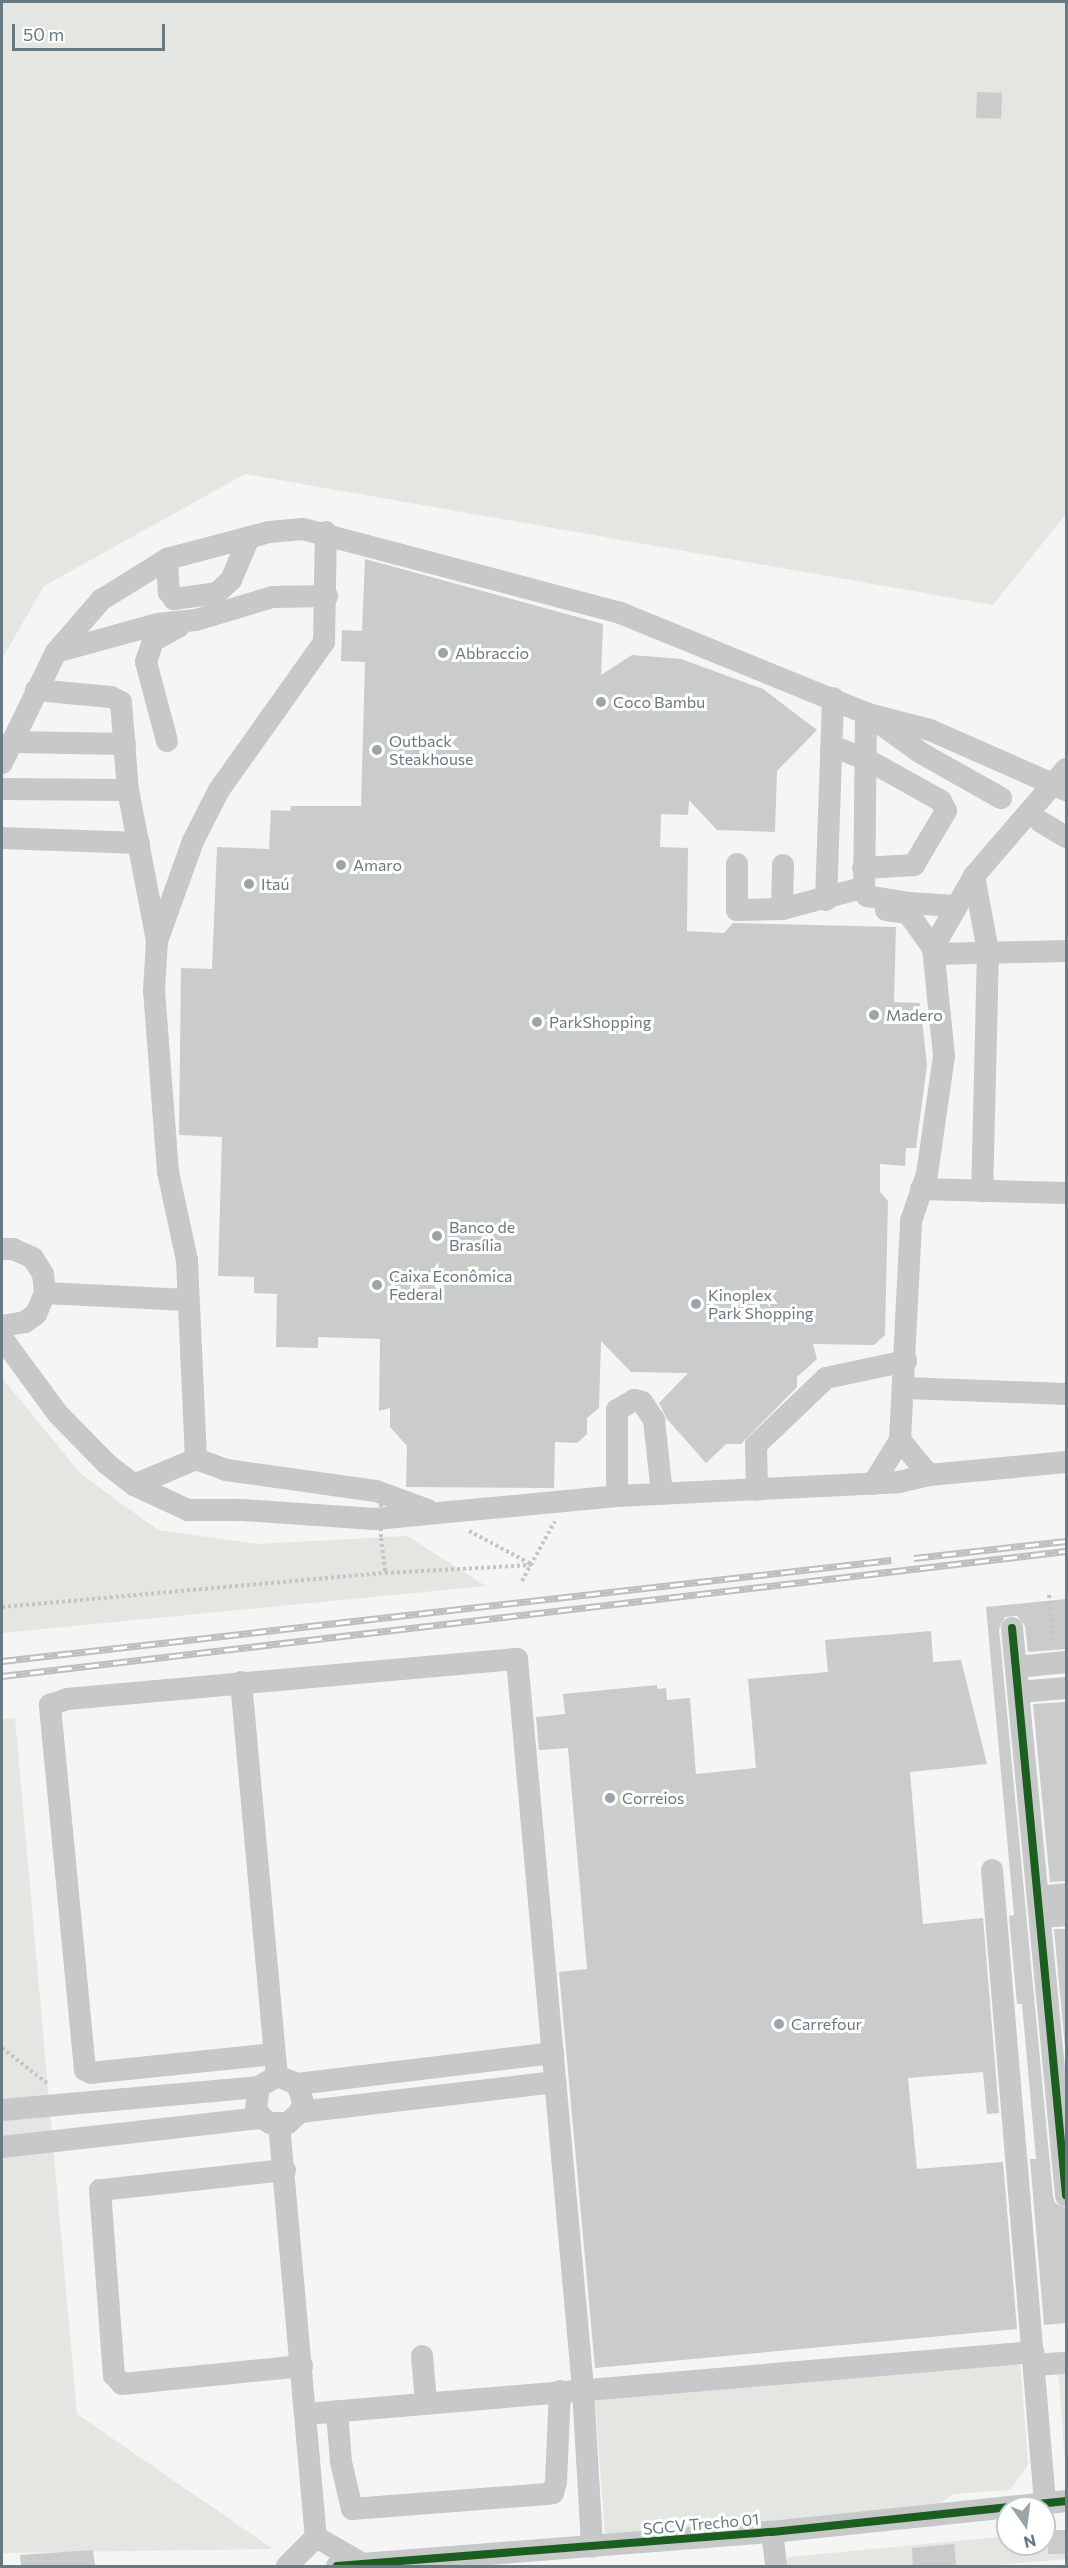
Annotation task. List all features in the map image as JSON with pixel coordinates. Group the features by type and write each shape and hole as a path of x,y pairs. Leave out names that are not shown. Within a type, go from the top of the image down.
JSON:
{"street":[{"path":"2,763 56,652 101,600 167,559 249,538 303,529 326,532 618,612 833,698 867,714 921,753 1001,798"},
{"path":"157,941 194,841 213,800 232,768 324,642 327,596 326,532"},
{"path":"167,559 169,592 174,599 217,593 231,580 249,538"},
{"path":"167,741 146,662 148,652 163,633 196,620 272,597 327,596"},
{"path":"56,652 159,624 196,620"},
{"path":"36,690 118,699 125,744 128,790 157,941 154,991 168,1172 187,1260 196,1459"},
{"path":"826,900 833,698"},
{"path":"867,714 863,878 867,896 909,908 934,951 945,1056 921,1189 911,1221 905,1388 900,1440 873,1484"},
{"path":"867,714 930,730 1062,780 974,876 954,906 934,951"},
{"path":"12,742 125,744"},
{"path":"738,864 737,910 782,909 826,900 863,878 914,865 946,811 941,801 866,759 842,750 831,750"},
{"path":"2,789 128,790"},
{"path":"1041,822 1066,837"},
{"path":"2,838 139,843"},
{"path":"782,909 783,865"},
{"path":"974,876 988,951 982,1191"},
{"path":"826,900 834,904 909,908 954,906"},
{"path":"934,951 1066,951"},
{"path":"921,1189 1066,1193"},
{"path":"2,1326 25,1322 36,1314 45,1293 44,1274 33,1258 5,1244"},
{"path":"45,1293 188,1300"},
{"path":"2,1338 58,1414 107,1464 134,1485 188,1510 242,1510 378,1528 432,1511 617,1496 873,1484 929,1475 1066,1462"},
{"path":"757,1490 756,1445 826,1378 906,1361"},
{"path":"905,1388 1066,1394"},
{"path":"617,1496 617,1410 634,1400 642,1402 654,1420 662,1494"},
{"path":"900,1440 929,1475"},
{"path":"134,1485 196,1459 226,1470 379,1488 432,1511"},
{"path":"378,1528 379,1488"},
{"path":"1012,1628 1066,2195"},
{"path":"2,2147 271,2121 288,2123 300,2112 303,2102 277,2075 91,2073 85,2070 50,1704 67,1699 241,1682 517,1659 583,2389 592,2547"},
{"path":"1017,1666 1060,1663"},
{"path":"241,1682 277,2075 256,2109 271,2121 285,2170 316,2536 287,2566"},
{"path":"1019,1692 1066,1688"},
{"path":"992,1870 1034,2359 1055,2496"},
{"path":"1039,1907 1066,1894"},
{"path":"1039,1907 1066,1915"},
{"path":"2,2110 277,2075 553,2053"},
{"path":"300,2112 555,2082"},
{"path":"285,2170 107,2187 100,2195 115,2380 122,2384 302,2366"},
{"path":"422,2356 426,2402"},
{"path":"306,2414 583,2389 1034,2359 1066,2362"},
{"path":"337,2412 341,2462 352,2509 547,2494 555,2488 560,2391"},
{"name":"SGCV Trecho 01","path":"337,2566 772,2532 996,2508"},
{"path":"772,2532 776,2566"},
{"path":"316,2536 363,2564"}],"path":[{"path":"379,1488 378,1528 385,1573"},
{"path":"522,1581 567,1500"},
{"path":"462,1527 531,1565"},
{"path":"2,1607 385,1573 531,1565"},
{"path":"1049,1595 1060,1663"},
{"path":"2,2048 56,2090 60,2104"}],"shaded area":[{"path":"2,2 1066,2 1066,514 993,605 245,474 44,586 2,659"},
{"path":"2,1378 81,1474 158,1530 258,1544 407,1536 486,1586 2,1633"},
{"path":"15,1718 77,2414 273,2549 2,2553 2,1719"},
{"path":"1066,2357 1066,2474 1057,2358"},
{"path":"1020,2360 1028,2465 1010,2490 953,2494 933,2509 605,2537 595,2398"},
{"path":"1066,2530 1066,2559 983,2566 783,2566 789,2557 996,2537 996,2556 1056,2556 1056,2531"}],"building":[{"path":"977,92 1002,93 1001,119 976,118"},
{"name":"ParkShopping","path":"365,559 603,624 601,675 632,655 681,659 763,689 817,730 777,771 775,832 717,830 689,800 688,815 661,814 660,847 688,848 687,931 724,933 733,923 896,927 894,1002 920,1003 927,1065 916,1148 906,1148 905,1166 880,1164 880,1192 888,1201 885,1335 874,1345 813,1344 817,1359 797,1377 797,1387 741,1444 726,1444 706,1463 667,1419 659,1403 688,1373 631,1372 601,1341 599,1408 587,1418 587,1434 577,1443 555,1442 554,1488 406,1487 407,1446 390,1427 390,1408 379,1411 380,1339 318,1337 318,1348 276,1347 277,1294 254,1293 254,1277 218,1276 222,1137 179,1135 181,968 212,969 217,847 269,849 271,810 290,811 291,806 361,806 365,662 341,661 342,630 362,631"},
{"path":"1066,1599 1066,1649 1028,1652 1025,1626 1017,1616 1005,1617 999,1629 1053,2196 1055,2203 1066,2208 1066,2323 1044,2325 1030,2159 1036,2159 1022,2004 1017,2004 1009,1916 1014,1915 986,1607"},
{"name":"Carrefour","path":"931,1631 933,1662 961,1660 987,1764 910,1772 923,1924 983,1918 999,2113 987,2114 983,2072 908,2078 917,2169 1003,2162 1017,2329 595,2368 559,1972 587,1969 568,1748 539,1750 536,1717 565,1714 563,1694 657,1685 657,1689 666,1688 667,1700 690,1698 696,1774 756,1768 748,1679 828,1672 825,1640"},
{"path":"1066,1702 1066,1881 1050,1882 1033,1704"},
{"path":"1054,1929 1066,1929 1066,2058"},
{"path":"1056,2530 1066,2530 1066,2554 1056,2554"},
{"path":"954,2544 956,2565 913,2566 912,2548"},
{"path":"93,2550 95,2566 21,2566 20,2555"}],"railway":[{"path":"914,1558 1066,1541"},
{"path":"2,1676 1066,1551"},
{"path":"2,1661 891,1560"}],"cycle path":[{"path":"1012,1628 1066,2195"},
{"path":"337,2566 772,2532 1066,2501"}],"place":[{"name":"Abbraccio","path":"443,653"},
{"name":"Coco Bambu","path":"601,702"},
{"name":"Outback Steakhouse","path":"377,750"},
{"name":"Amaro","path":"341,865"},
{"name":"Itaú","path":"249,884"},
{"name":"Madero","path":"874,1015"},
{"name":"ParkShopping","path":"537,1022"},
{"name":"Banco de Brasília","path":"437,1236"},
{"name":"Caixa Econômica Federal","path":"377,1285"},
{"name":"Kinoplex Park Shopping","path":"696,1304"},
{"name":"Correios","path":"610,1798"},
{"name":"Carrefour","path":"779,2024"}]}
